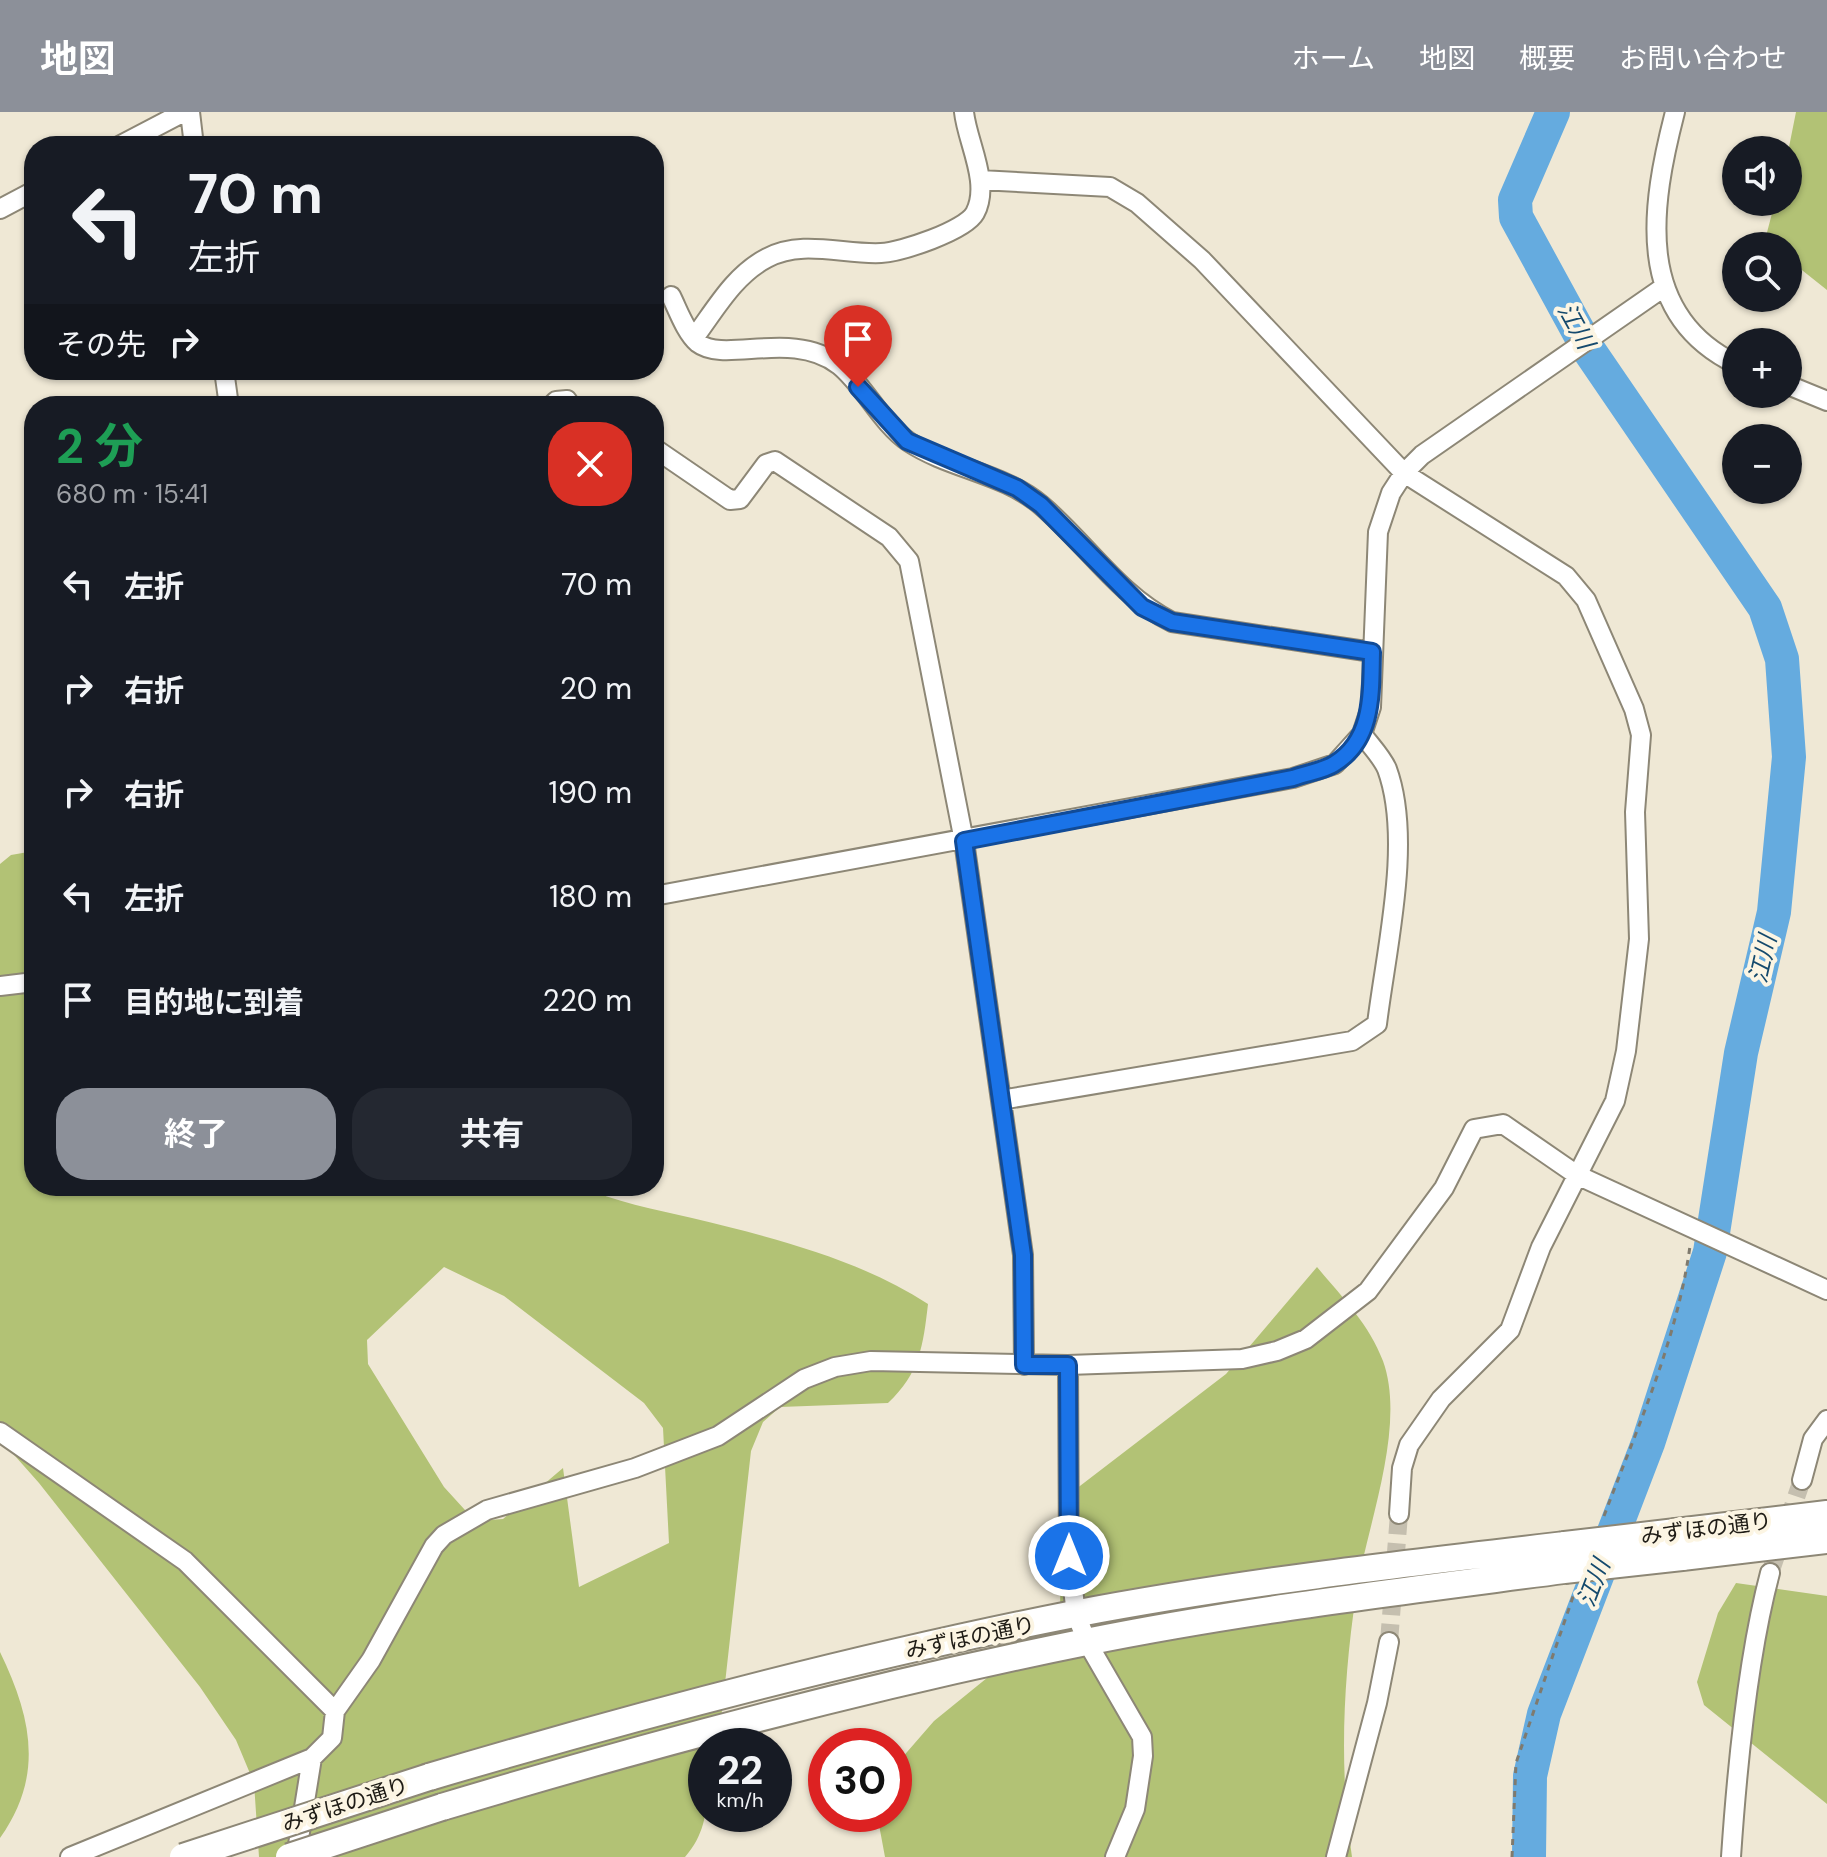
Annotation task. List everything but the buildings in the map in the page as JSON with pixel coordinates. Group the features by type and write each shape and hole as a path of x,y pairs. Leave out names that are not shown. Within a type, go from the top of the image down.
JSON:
{"street":[{"path":"139,136 187,112 192,136"},
{"path":"694,338 740,276 769,256 806,248 884,253 952,232 975,213 980,180 964,112"},
{"path":"1675,112 1660,171 1656,216 1664,287 1688,332 1722,357"},
{"path":"980,180 1110,187 1137,203 1202,260 1404,473 1566,576 1586,600 1634,709 1641,735 1635,812 1639,939 1626,1051 1615,1101 1541,1247 1510,1330 1441,1399 1409,1445 1402,1468 1399,1514"},
{"path":"0,209 24,196"},
{"path":"664,894 1293,778 1335,764 1362,734 1371,707 1378,532 1391,493 1404,473 1422,455 1664,287"},
{"path":"671,296 694,338 715,351 762,346 798,348 840,366 907,441 1017,488 1041,505 1142,607 1172,622 1372,652"},
{"path":"1802,391 1827,401"},
{"path":"664,455 730,500 740,499 766,464 775,461 900,548 915,581 964,841 1023,1255 1024,1365"},
{"path":"1001,1100 1352,1041 1377,1024 1400,840 1396,800 1386,766 1362,734"},
{"path":"0,986 24,983"},
{"path":"70,1857 312,1758 332,1738 335,1711 371,1660 434,1546 444,1535 487,1510 635,1468 718,1436 804,1379 835,1367 871,1361 1068,1365 1242,1359 1306,1339 1368,1291 1444,1188 1474,1129 1503,1124 1577,1175 1827,1290"},
{"path":"1068,1365 1069,1556 1076,1614 1087,1642 1142,1737 1143,1756 1135,1809 1115,1857"},
{"path":"1802,1480 1813,1439 1827,1420"},
{"path":"0,1432 185,1561 335,1711"},
{"name":"みずほの通り","path":"183,1857 429,1777 617,1722 804,1674 1076,1614 1242,1586 1679,1544 1827,1514"},
{"name":"みずほの通り","path":"1679,1544 1827,1540"},
{"name":"みずほの通り","path":"289,1857 627,1751 807,1704 1087,1642 1565,1557"},
{"path":"1731,1857 1735,1798 1760,1610 1770,1573"},
{"path":"1336,1857 1377,1703 1389,1642"},
{"path":"296,1857 312,1758"}],"green space":[{"path":"1796,112 1827,112 1827,290 1802,270 1802,232 1767,232 1771,216 1802,216 1802,136 1791,136"},
{"path":"24,853 24,1196 605,1196 814,1251 873,1274 928,1304 918,1358 907,1381 888,1403 780,1407 763,1422 751,1451 720,1728 688,1728 688,1832 701,1832 685,1857 259,1857 254,1783 236,1740 200,1687 39,1483 0,1439 0,864 11,855","holes":["444,1267 504,1296 644,1403 663,1428 669,1543 579,1587 563,1468 503,1519 475,1521 444,1487 368,1364 367,1340"]},
{"path":"1317,1267 1354,1311 1383,1361 1389,1388 1388,1447 1361,1568 1348,1660 1344,1759 1352,1857 885,1857 880,1832 912,1832 912,1746 934,1721 1035,1639 1060,1610 1062,1508 1076,1489 1226,1374"},
{"path":"1736,1583 1827,1596 1827,1804 1704,1705 1697,1682 1718,1613"},
{"path":"0,1652 25,1722 28,1768 14,1815 0,1838"}],"waterway":[{"name":"江川","path":"1529,1857 1530,1776 1544,1714 1648,1443 1710,1252 1741,1053 1774,912 1789,757 1782,659 1765,608 1588,349 1516,217 1515,200 1553,112"}],"tunnel":[{"path":"1770,1573 1802,1480"},
{"path":"1389,1642 1399,1514"}],"route":[{"path":"858,387 907,441 1017,488 1041,505 1142,607 1172,622 1372,652 1371,707 1362,734 1335,764 1293,778 964,841 1023,1255 1024,1365 1068,1365 1069,1556"}]}
